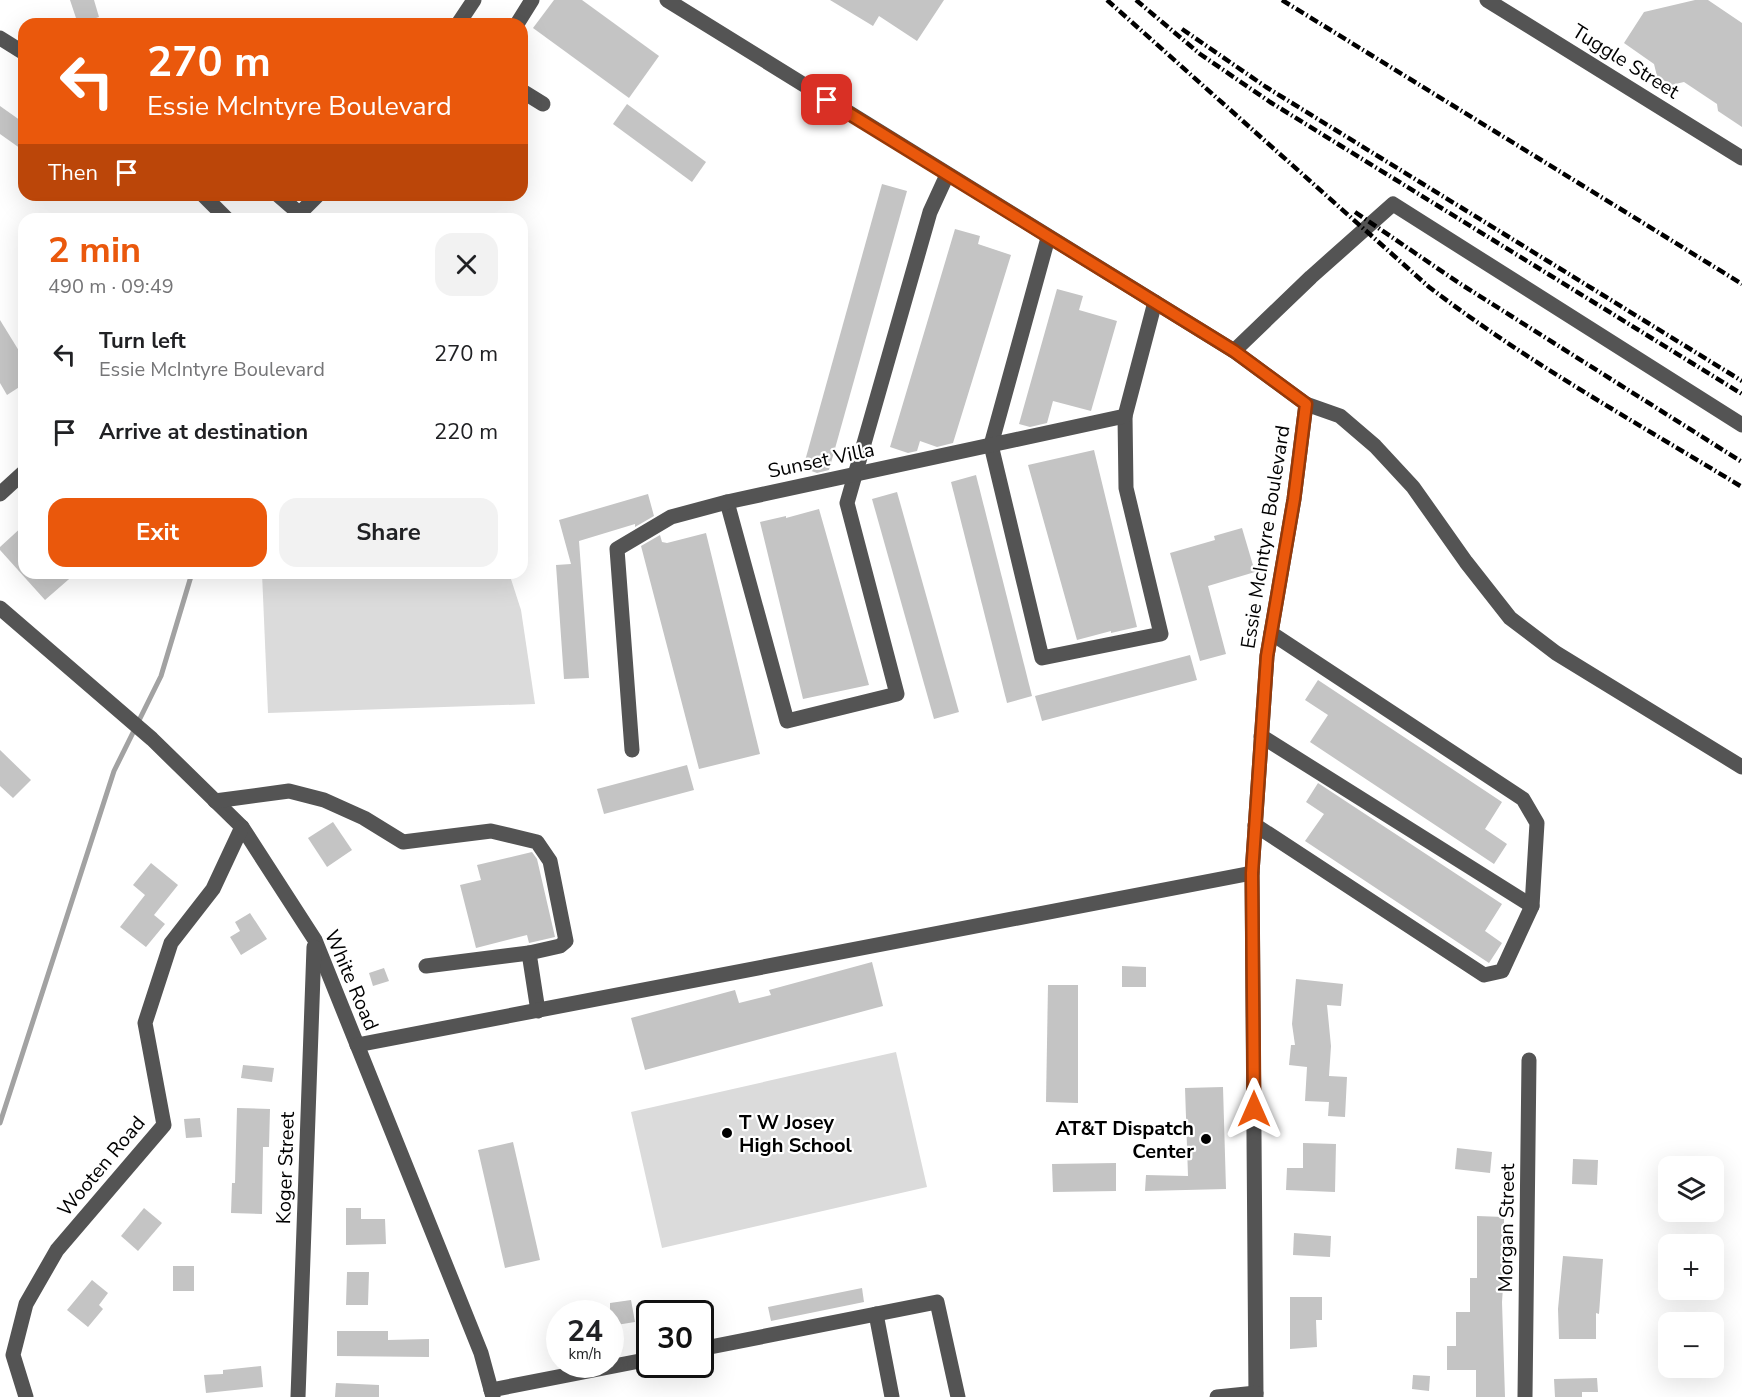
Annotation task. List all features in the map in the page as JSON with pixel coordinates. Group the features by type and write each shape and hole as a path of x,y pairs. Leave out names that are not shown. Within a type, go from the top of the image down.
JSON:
{"street":[{"path":"462,18 474,0"},
{"path":"521,18 532,0"},
{"name":"Essie McIntyre Boulevard","path":"667,0 1048,238 1234,351 1306,404 1294,499 1271,633 1261,736 1252,873 1256,1395"},
{"name":"Tuggle Street","path":"1487,0 1742,158"},
{"path":"0,38 18,49"},
{"path":"528,95 543,104"},
{"path":"727,502 787,721 897,694 847,503 853,475 930,212 947,175"},
{"path":"209,201 221,213"},
{"path":"283,201 294,213"},
{"path":"300,213 312,201"},
{"path":"1234,351 1311,277 1393,204 1742,425"},
{"path":"1048,238 991,445 1042,658 1161,634 1126,488 1125,416 1155,302"},
{"path":"1306,404 1340,416 1413,487 1466,562 1510,618 1556,653 1742,767"},
{"name":"Sunset Villa","path":"632,750 617,549 671,518 727,502 1125,416"},
{"path":"0,494 18,478"},
{"name":"White Road","path":"0,608 137,726 242,827 315,940 481,1353 492,1393"},
{"path":"1255,825 1484,975 1502,971 1532,906 1537,823 1523,799 1271,633"},
{"path":"1261,736 1532,906"},
{"path":"215,801 289,791 324,800 364,818 403,842 491,831 537,842 550,861 566,941 560,946 529,953 426,966"},
{"name":"Wooten Road","path":"26,1397 12,1355 26,1304 57,1250 164,1125 146,1023 171,943 213,890 242,827"},
{"path":"357,1045 1252,873"},
{"name":"Koger Street","path":"298,1397 315,940"},
{"path":"529,953 538,1011"},
{"name":"Morgan Street","path":"1525,1397 1529,1060"},
{"path":"714,1346 937,1302 958,1397"},
{"path":"876,1314 892,1397"},
{"path":"492,1393 636,1362"},
{"path":"1217,1397 1256,1395"}],"shaded area":[{"path":"262,579 511,579 521,610 535,704 268,713"},
{"path":"896,1052 927,1187 662,1248 631,1112"}],"building":[{"path":"70,0 94,0 99,17 76,18"},
{"path":"554,0 582,0 659,56 629,98 533,28"},
{"path":"830,0 944,0 917,41 879,16 873,26"},
{"path":"1695,0 1708,0 1742,23 1742,127 1718,111 1717,104 1684,82 1671,85 1657,76 1654,64 1624,43 1644,12"},
{"path":"627,104 706,162 692,182 613,124"},
{"path":"0,106 18,119 18,147 0,134"},
{"path":"882,184 907,191 829,470 817,473 803,468"},
{"path":"955,229 980,236 978,244 1011,255 953,443 937,447 920,441 917,451 908,453 890,447"},
{"path":"1057,289 1083,296 1079,310 1117,321 1091,411 1053,401 1047,423 1030,427 1019,424"},
{"path":"0,320 18,349 18,388 7,395 0,383"},
{"path":"1094,450 1137,627 1077,640 1028,465"},
{"path":"976,475 1032,696 1007,703 951,482"},
{"path":"897,492 959,712 934,719 872,499"},
{"path":"648,494 654,516 635,527 635,524 579,541 589,678 564,679 556,565 571,564 559,520"},
{"path":"819,509 869,685 803,699 760,522"},
{"path":"1242,528 1255,572 1208,586 1226,654 1200,661 1170,553 1215,540 1214,536"},
{"path":"18,530 18,570 0,550 0,547"},
{"path":"706,533 760,754 699,769 641,546 660,535 662,542 667,543"},
{"path":"26,579 69,579 45,600"},
{"path":"1190,655 1197,680 1042,721 1035,696"},
{"path":"1318,680 1502,802 1485,829 1507,844 1494,864 1310,742 1328,715 1305,700"},
{"path":"0,750 31,780 13,798 0,786"},
{"path":"687,765 694,790 604,814 597,789"},
{"path":"1318,783 1502,904 1485,931 1502,943 1489,963 1305,841 1324,814 1306,802"},
{"path":"333,822 352,850 327,867 308,838"},
{"path":"532,852 537,859 555,937 529,943 527,935 476,948 460,885 481,880 477,865"},
{"path":"151,863 178,885 154,915 165,924 146,947 120,927 145,895 133,885"},
{"path":"250,913 267,939 241,955 230,937 240,931 235,922"},
{"path":"872,962 883,1006 645,1070 631,1018 735,990 739,1003 771,995 769,990"},
{"path":"1122,966 1146,967 1146,987 1122,987"},
{"path":"384,968 389,981 373,986 369,973"},
{"path":"1296,979 1343,984 1341,1006 1327,1005 1331,1046 1329,1076 1347,1077 1345,1117 1328,1116 1329,1102 1305,1101 1307,1067 1289,1065 1291,1045 1295,1045 1292,1024"},
{"path":"1048,985 1078,985 1078,1103 1046,1102"},
{"path":"243,1065 274,1068 272,1082 241,1078"},
{"name":"AT&T Dispatch Center","path":"1223,1087 1226,1189 1145,1191 1146,1175 1188,1176 1185,1088"},
{"path":"237,1108 270,1109 269,1147 263,1147 262,1214 231,1213 232,1183 235,1183"},
{"path":"200,1118 202,1137 186,1138 184,1119"},
{"path":"513,1142 540,1260 505,1268 478,1150"},
{"path":"1303,1143 1336,1144 1335,1192 1286,1190 1287,1168 1303,1168"},
{"path":"1457,1148 1492,1152 1490,1173 1455,1169"},
{"path":"1573,1159 1598,1160 1597,1185 1572,1184"},
{"path":"1116,1163 1116,1191 1053,1192 1052,1164"},
{"path":"144,1208 162,1223 138,1251 121,1236"},
{"path":"346,1208 361,1208 361,1219 385,1219 386,1244 346,1245"},
{"path":"1477,1216 1504,1217 1504,1252 1510,1253 1509,1272 1504,1272 1502,1302 1505,1397 1476,1397 1476,1370 1447,1370 1447,1346 1456,1346 1456,1312 1470,1312 1470,1278 1477,1278"},
{"path":"1294,1233 1331,1236 1330,1257 1293,1255"},
{"path":"1563,1256 1603,1259 1599,1314 1596,1313 1596,1339 1559,1339 1558,1309"},
{"path":"173,1266 194,1266 194,1291 173,1291"},
{"path":"347,1272 369,1272 368,1305 346,1305"},
{"path":"92,1280 108,1293 99,1305 103,1309 88,1327 67,1310"},
{"path":"862,1288 864,1302 771,1321 768,1307"},
{"path":"1290,1297 1322,1297 1322,1320 1316,1320 1317,1347 1290,1349"},
{"path":"631,1300 635,1322 624,1324 624,1301"},
{"path":"337,1331 388,1331 388,1340 429,1339 429,1357 337,1356"},
{"path":"261,1366 263,1387 206,1393 204,1375 223,1374 223,1370"},
{"path":"1413,1375 1430,1376 1429,1391 1412,1389"},
{"path":"1597,1378 1598,1392 1582,1392 1582,1397 1555,1397 1554,1379"},
{"path":"336,1383 379,1385 379,1397 335,1397"}],"waterway":[{"path":"0,1123 114,771 161,676 190,579"}],"railway":[{"path":"1107,0 1429,287 1466,315 1543,366 1742,487"},
{"path":"1136,0 1200,54 1270,102 1742,394"},
{"path":"1282,0 1742,284"},
{"path":"1182,29 1266,87 1742,381"},
{"path":"1355,212 1459,283 1742,462"}],"place":[{"name":"T W Josey High School","path":"727,1133"},
{"name":"AT&T Dispatch Center","path":"1206,1139"}],"route":[{"path":"827,100 1234,351 1306,404 1294,499 1267,656 1252,873 1254,1109"}]}
